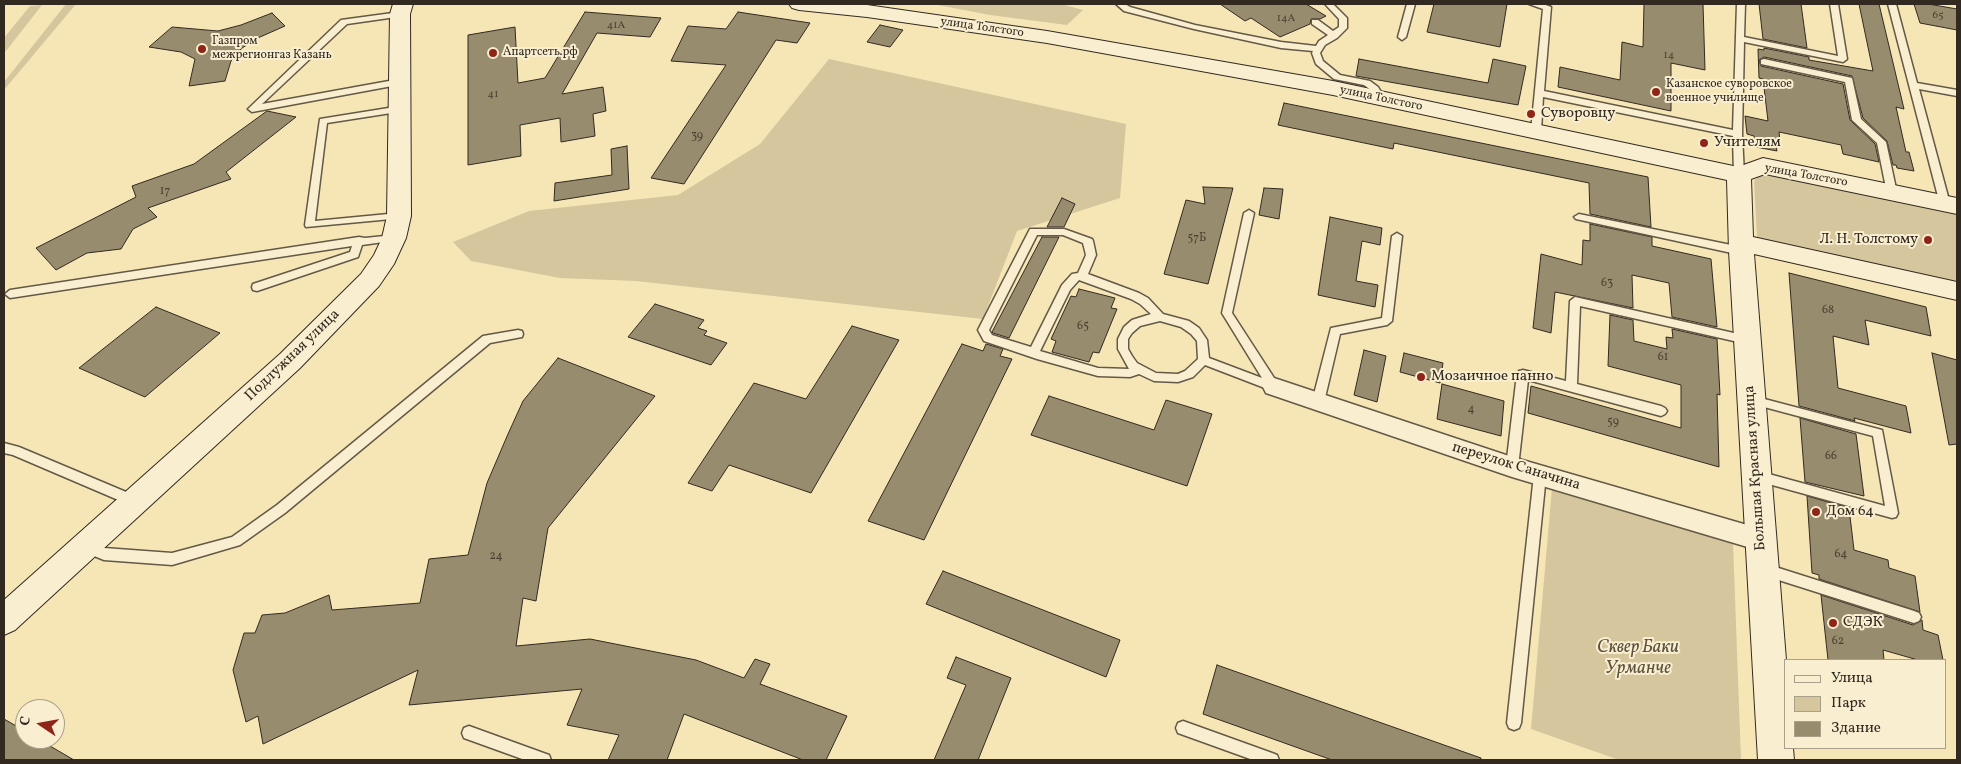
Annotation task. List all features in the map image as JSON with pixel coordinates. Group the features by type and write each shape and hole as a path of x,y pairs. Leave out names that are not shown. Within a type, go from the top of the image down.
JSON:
{"street":[{"name":"улица Толстого","path":"799,4 867,11 1047,37 1381,98 1739,175 1763,166 1951,205"},
{"name":"Подлужная улица","path":"4,620 297,354 370,280 386,258 397,227 401,109 401,9"},
{"name":"Большая Красная улица","path":"1739,175 1741,247 1776,760"},
{"path":"1741,247 1957,291"},
{"name":"переулок Саначина","path":"1274,388 1540,475 1762,554"}],"lane":[{"path":"1120,4 1127,9 1194,27 1281,45 1319,48"},
{"path":"1329,4 1343,18 1343,28 1322,43 1316,54 1319,62 1334,75 1367,83 1375,89 1381,98"},
{"path":"1402,37 1411,4"},
{"path":"1532,4 1548,7 1536,131"},
{"path":"1739,175 1737,134 1741,4"},
{"path":"1739,39 1843,59 1834,4"},
{"path":"1892,4 1914,86 1951,205"},
{"path":"400,82 252,109 344,22 401,9"},
{"path":"1315,22 1334,36"},
{"path":"1284,36 1298,46"},
{"path":"1764,62 1849,80 1857,120 1881,142 1892,193"},
{"path":"1914,86 1957,93"},
{"path":"1540,93 1737,134"},
{"path":"397,227 310,225 323,121 401,109"},
{"path":"1249,213 1227,313 1274,388"},
{"path":"1579,217 1741,247"},
{"path":"10,294 359,241 365,242 397,227"},
{"path":"1082,276 1091,255 1088,241 1064,232 1034,231 984,330 988,338 1021,350 1034,352 1098,372 1130,373 1139,370"},
{"path":"1318,402 1335,330 1387,321 1397,236"},
{"path":"257,287 354,254 359,241"},
{"path":"1034,352 1066,288 1076,277 1082,276 1135,296 1144,301 1160,317"},
{"path":"1571,387 1575,301 1748,340"},
{"path":"1160,317 1173,319 1195,331 1202,340 1203,360 1198,368 1178,378 1154,377 1139,370 1127,358 1123,350 1123,339 1128,330 1136,323 1160,317"},
{"path":"84,547 104,554 172,559 236,541 281,509 487,338 518,334"},
{"path":"1203,360 1274,388"},
{"path":"1512,467 1523,374 1661,411"},
{"path":"1752,400 1878,433 1892,512 1756,476"},
{"path":"4,448 15,450 135,501"},
{"path":"1514,723 1540,475"},
{"path":"1762,554 1914,617"},
{"path":"1184,728 1272,760"},
{"path":"469,733 544,760"}],"green space":[{"path":"66,4 76,4 4,90 4,82"},
{"path":"933,4 1061,4 1083,10 1067,25 990,15"},
{"path":"42,5 6,51 4,51 4,38 30,6"},
{"path":"829,59 1126,124 1120,198 1017,231 983,319 636,281 560,278 471,261 453,242 529,211 678,195 760,144"},
{"path":"1762,173 1957,212 1957,288 1769,246 1757,238 1754,181"},
{"name":"Сквер Баки Урманче","path":"1552,488 1733,543 1741,760 1619,760 1531,729"}],"building":[{"path":"1220,4 1306,4 1326,16 1320,19 1311,19 1310,24 1280,37 1251,18 1245,21"},
{"path":"1434,4 1507,4 1500,47 1427,32"},
{"path":"1644,4 1703,4 1705,70 1671,63 1671,111 1558,87 1560,67 1620,80 1622,42 1643,47"},
{"path":"1759,4 1801,4 1807,48 1763,39"},
{"path":"1859,4 1879,4 1904,109 1896,107 1906,152 1909,152 1914,171 1897,168 1896,165 1893,165 1887,141 1863,118 1852,76 1764,57 1759,60 1761,66 1843,84 1850,120 1875,144 1879,162 1843,154 1841,145 1779,132 1780,141 1775,140 1777,151 1756,147 1754,136 1747,134 1745,116 1768,121 1763,79 1759,78 1758,49 1764,50 1764,48 1809,57 1809,60 1873,71"},
{"path":"1914,4 1928,4 1957,9 1957,30 1920,23"},
{"path":"585,12 661,18 650,37 597,33 562,94 603,87 606,111 593,114 595,136 561,142 560,118 520,125 521,156 468,165 468,35 515,27 518,83 545,78"},
{"path":"738,12 810,23 797,43 776,40 684,184 651,178 726,65 671,61 688,26 726,29"},
{"name":"Газпром межрегионгаз Казань","path":"272,13 285,26 260,37 242,48 231,61 225,81 189,86 195,59 181,52 149,47 172,27 218,31 241,25"},
{"path":"880,25 903,30 890,47 867,42"},
{"path":"1359,59 1488,83 1493,59 1526,66 1518,105 1356,76"},
{"path":"1284,103 1648,177 1651,227 1590,214 1589,183 1394,143 1393,149 1278,125"},
{"path":"267,111 296,117 226,172 231,179 148,208 157,217 133,229 121,249 87,253 56,270 36,248 136,197 132,186 194,164"},
{"path":"627,146 629,189 554,201 555,183 612,175 611,149"},
{"path":"1203,187 1233,188 1208,284 1164,274 1186,200 1205,204"},
{"path":"1264,188 1283,189 1279,219 1259,215"},
{"path":"1062,198 1075,204 1064,227 1047,227"},
{"path":"1330,217 1382,228 1380,245 1362,241 1356,281 1378,285 1375,307 1318,295"},
{"path":"1590,224 1652,237 1652,246 1711,259 1717,327 1672,317 1669,283 1632,275 1633,308 1555,292 1551,333 1533,328 1541,254 1582,265 1583,240 1590,241"},
{"path":"1042,237 1059,237 1009,338 993,333 992,332"},
{"path":"1789,273 1926,307 1931,336 1865,320 1869,345 1833,336 1838,388 1906,406 1911,433 1799,406"},
{"path":"1079,289 1115,298 1111,308 1117,309 1099,353 1093,352 1089,362 1052,352 1056,341 1051,339 1071,296 1076,297"},
{"path":"655,304 704,320 698,328 707,331 704,335 727,343 711,365 628,337"},
{"path":"156,307 220,333 145,397 79,368"},
{"path":"1610,315 1633,320 1634,341 1667,349 1666,337 1673,338 1672,329 1717,339 1720,395 1717,394 1719,467 1528,413 1531,386 1681,428 1681,385 1608,366"},
{"path":"852,326 899,340 811,493 729,465 712,491 688,483 754,383 806,399"},
{"path":"962,344 983,351 986,344 1003,349 1000,356 1012,359 924,540 868,521"},
{"path":"1364,350 1386,356 1377,402 1354,395"},
{"path":"1404,353 1443,363 1440,383 1400,372"},
{"path":"1932,353 1957,360 1957,444 1949,445"},
{"path":"558,358 655,396 548,528 536,601 523,598 516,646 590,639 696,660 744,678 755,659 770,664 760,684 847,716 826,760 803,760 684,714 667,760 608,760 619,735 567,725 582,689 409,705 418,670 263,744 258,716 246,722 233,670 244,633 255,633 262,615 285,613 329,595 332,610 420,603 429,559 468,555 487,483 523,401"},
{"path":"1442,384 1504,401 1501,436 1437,419"},
{"path":"1049,396 1154,430 1166,400 1212,414 1187,486 1031,435"},
{"path":"1800,418 1856,434 1864,496 1805,482"},
{"path":"1807,496 1849,508 1854,550 1888,560 1889,568 1915,576 1920,612 1819,579 1819,575 1812,573"},
{"path":"943,571 1120,640 1106,677 926,604"},
{"path":"1821,595 1913,625 1922,620 1923,630 1938,635 1943,659 1914,659 1883,650 1884,659 1828,659"},
{"path":"956,657 1011,678 978,760 934,760 966,685 947,678"},
{"path":"1217,665 1481,758 1481,760 1332,760 1203,714"},
{"path":"4,719 15,725 15,749 55,749 74,760 4,760"}],"place":[{"name":"Газпром межрегионгаз Казань","path":"202,49"},
{"name":"Апартсеть.рф","path":"493,53"},
{"name":"Казанское суворовское военное училище","path":"1656,92"},
{"name":"Суворовцу","path":"1531,114"},
{"name":"Учителям","path":"1704,143"},
{"name":"Л. Н. Толстому","path":"1928,240"},
{"name":"Мозаичное панно","path":"1421,377"},
{"name":"Дом 64","path":"1816,512"},
{"name":"СДЭК","path":"1833,623"}]}
